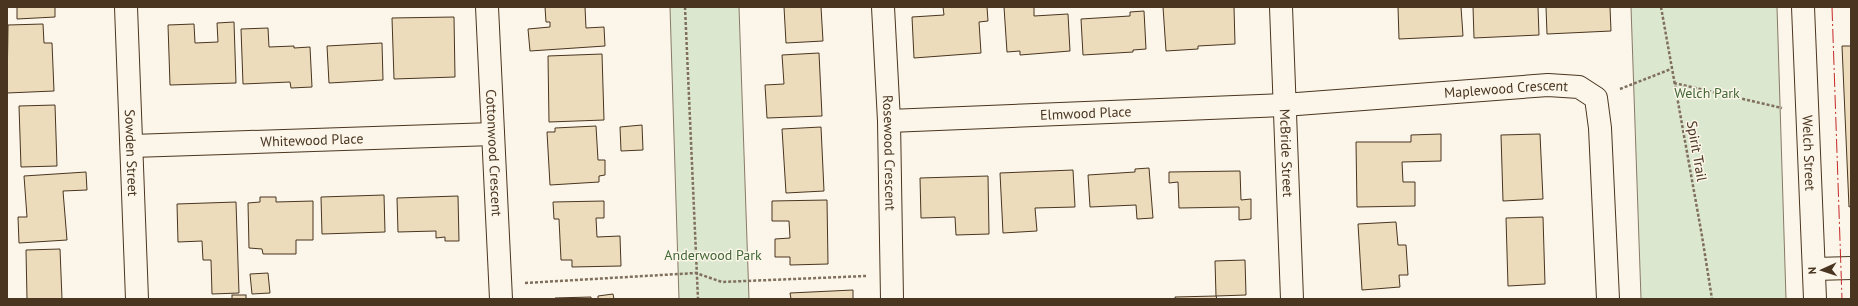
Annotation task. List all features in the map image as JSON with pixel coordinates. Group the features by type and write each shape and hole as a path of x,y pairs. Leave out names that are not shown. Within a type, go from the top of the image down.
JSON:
{"street":[{"name":"Sowden Street","path":"126,7 137,299"},
{"name":"Cottonwood Crescent","path":"487,7 501,292"},
{"name":"Rosewood Crescent","path":"883,7 889,121 892,299"},
{"name":"McBride Street","path":"1281,7 1292,299"},
{"name":"Welch Street","path":"1803,7 1815,299"},
{"name":"Maplewood Crescent","path":"1284,105 1548,85 1579,88 1596,98"},
{"path":"1596,98 1600,128 1608,299"},
{"name":"Elmwood Place","path":"889,121 1284,105"},
{"name":"Whitewood Place","path":"132,146 493,134"},
{"path":"1814,269 1851,268"}],"path":[{"path":"685,7 698,299"},
{"name":"Spirit Trail","path":"1661,7 1712,299"},
{"path":"1596,98 1671,69"},
{"path":"1674,82 1808,114"},
{"path":"501,292 696,273 722,282 891,275"}],"green space":[{"name":"Anderwood Park","path":"670,7 739,7 749,299 679,299"},
{"name":"Welch Park","path":"1631,7 1777,7 1786,299 1641,299"}],"building":[{"path":"17,7 55,7 55,17 17,19"},
{"path":"545,7 585,7 586,28 604,27 605,46 530,51 528,29 550,27 550,22 546,22"},
{"path":"784,7 821,7 823,41 786,43"},
{"path":"943,7 987,7 988,21 979,22 981,53 914,58 912,17 944,15"},
{"path":"1004,7 1034,7 1034,16 1068,14 1070,51 1020,55 1020,51 1007,52"},
{"path":"1163,7 1234,7 1235,44 1198,46 1198,49 1166,51"},
{"path":"1398,7 1461,7 1463,36 1399,39"},
{"path":"1473,7 1538,7 1539,35 1474,38"},
{"path":"1546,7 1610,7 1611,31 1547,34"},
{"path":"1144,11 1146,49 1133,50 1133,52 1083,55 1081,19 1130,16 1130,12"},
{"path":"454,17 455,77 394,79 392,18"},
{"path":"234,22 236,83 170,85 168,25 194,24 195,43 218,42 217,23"},
{"path":"43,24 44,43 52,43 54,91 7,93 8,25"},
{"path":"268,28 269,47 310,47 312,87 291,88 290,82 243,84 241,29"},
{"path":"382,43 383,80 329,83 327,46"},
{"path":"1842,46 1851,46 1851,206 1849,207"},
{"path":"819,53 822,116 767,118 765,85 784,84 782,55"},
{"path":"602,54 604,120 549,122 548,56"},
{"path":"55,105 57,166 21,167 19,106"},
{"path":"642,125 643,150 621,151 620,127"},
{"path":"596,126 598,160 605,160 605,175 599,176 599,182 550,185 547,132 555,132 555,128"},
{"path":"821,127 824,191 786,193 782,129"},
{"path":"1441,134 1441,161 1402,162 1403,182 1415,182 1415,206 1357,207 1356,142 1411,142 1411,135"},
{"path":"1540,134 1543,199 1503,201 1501,135"},
{"path":"1149,168 1153,218 1137,219 1136,205 1090,207 1088,175 1135,172 1135,169"},
{"path":"1073,170 1075,207 1035,208 1037,231 1003,233 1000,173"},
{"path":"1240,171 1241,200 1251,199 1251,219 1239,220 1239,207 1179,208 1178,182 1169,183 1169,172"},
{"path":"86,172 87,190 63,191 67,240 19,243 18,217 27,217 24,176"},
{"path":"988,176 989,234 956,235 955,217 921,218 920,178"},
{"path":"384,195 385,232 322,234 321,197"},
{"path":"458,196 459,241 445,241 445,237 436,238 436,231 398,232 397,198"},
{"path":"260,197 276,197 276,202 313,201 313,240 296,240 296,254 263,254 262,249 249,248 248,203 260,202"},
{"path":"827,200 828,264 790,265 790,257 775,257 775,239 790,238 789,221 772,221 772,201"},
{"path":"604,201 604,218 596,218 597,237 620,236 621,266 572,267 572,260 561,260 559,219 554,219 553,202"},
{"path":"236,202 239,293 212,294 211,260 203,260 202,241 178,242 177,204"},
{"path":"1543,217 1545,284 1508,286 1506,218"},
{"path":"1396,222 1398,245 1406,245 1408,275 1399,275 1400,287 1362,290 1358,224"},
{"path":"60,249 62,299 27,299 26,250"},
{"path":"1245,260 1246,295 1216,296 1215,261"},
{"path":"268,273 270,293 252,294 250,274"},
{"path":"853,290 853,299 791,299 790,293"},
{"path":"613,294 614,299 598,299 598,296"},
{"path":"232,295 246,295 246,299 232,299"},
{"path":"1216,296 1217,299 1175,299 1175,297"},
{"path":"591,297 591,299 555,299 555,298"}],"power":[{"path":"1832,7 1842,299"}]}
